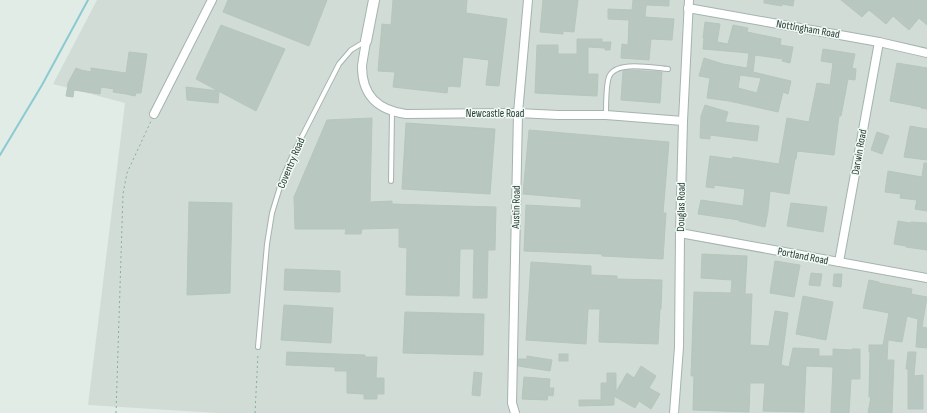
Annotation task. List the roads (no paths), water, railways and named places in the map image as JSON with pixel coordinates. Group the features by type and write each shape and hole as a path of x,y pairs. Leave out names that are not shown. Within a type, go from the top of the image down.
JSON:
{"street":[{"path":"154,114 212,0"},
{"path":"366,41 374,0"},
{"name":"Austin Road","path":"515,413 512,403 518,113 528,0"},
{"name":"Nottingham Road","path":"688,4 927,53"},
{"name":"Douglas Road","path":"674,413 679,348 680,233 688,4"},
{"name":"Newcastle Road","path":"366,41 362,66 366,92 376,103 392,112 406,114 518,113 606,115 683,122"},
{"name":"Darwin Road","path":"839,262 879,42"},
{"name":"Portland Road","path":"680,233 927,278"}],"lane":[{"name":"Coventry Road","path":"258,347 267,244 272,213 283,177 294,152 339,64 351,50 366,41"},
{"path":"606,115 608,78 612,71 626,66 668,69"},
{"path":"390,181 392,112"}],"waterway":[{"path":"0,155 42,85 88,0"}]}
